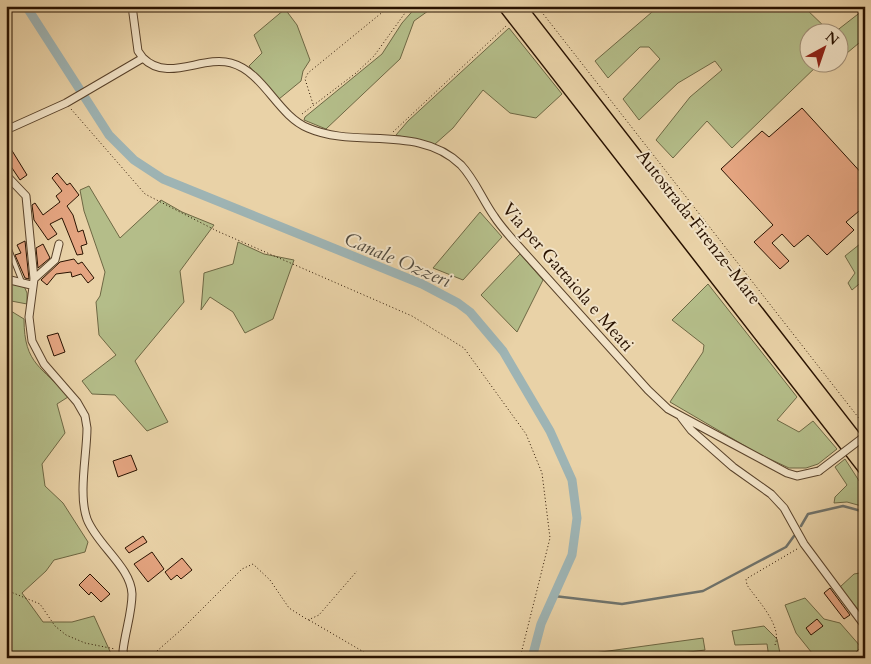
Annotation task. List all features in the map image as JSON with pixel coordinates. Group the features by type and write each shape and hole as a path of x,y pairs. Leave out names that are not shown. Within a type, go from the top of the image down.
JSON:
{"highway":[{"name":"Autostrada Firenze-Mare","path":"505,6 865,469"},
{"name":"Autostrada Firenze-Mare","path":"519,6 865,451"}],"street":[{"path":"6,130 66,104 143,58 138,51 132,6"},
{"name":"Via per Gattaiola e Meati","path":"143,58 158,68 177,68 218,62 231,63 247,71 296,120 308,128 329,134 407,140 448,155 470,177 494,217 513,240 648,390 668,409 787,473 797,476 819,471 865,436"},
{"path":"6,176 26,196 33,282 29,317 32,340 44,364 77,402 86,422 84,500 87,520 129,580 132,592 132,604 124,654"},
{"path":"6,279 22,283 33,282 55,260 59,244"},
{"path":"679,415 691,430 734,467 770,494 784,508 804,544 865,626"},
{"path":"860,658 865,653"}],"lane":[{"path":"7,244 22,283"}],"path":[{"path":"314,105 306,79 308,73 390,6"},
{"path":"537,6 865,426"},
{"path":"296,120 356,73 374,56 405,13"},
{"path":"388,139 404,120 506,26"},
{"path":"66,104 146,194 217,231 412,316 464,348 526,434 542,473 550,538 520,658"},
{"path":"775,645 778,635 747,585 746,579 804,544"},
{"path":"149,658 181,630 242,569 254,564 270,580 289,608 374,658"},
{"path":"308,620 319,614 357,572"},
{"path":"6,590 40,604 55,626 66,635 85,643 124,654"}],"green space":[{"path":"417,6 435,6 414,21 400,59 326,129 304,120 305,117 382,54 402,23"},
{"path":"659,6 803,6 820,22 798,22 798,72 811,72 732,148 707,121 673,158 656,140 690,97 722,70 715,61 678,83 639,120 623,99 660,59 649,47 640,47 608,78 595,61"},
{"path":"863,6 865,38 848,52 848,22 862,11"},
{"path":"285,9 297,25 310,60 303,71 301,81 279,99 249,66 262,53 254,35"},
{"path":"509,28 562,94 536,118 510,113 483,90 453,128 434,145 396,135 408,121"},
{"path":"89,186 120,238 161,200 182,212 214,225 180,271 184,302 135,361 168,422 147,431 115,395 92,394 82,381 116,355 99,335 96,302 100,296 105,272 84,211 80,190"},
{"path":"480,212 502,237 463,280 433,268"},
{"path":"865,240 865,279 852,290 848,283 855,273 845,256"},
{"path":"238,242 264,254 294,260 273,319 245,333 233,312 210,297 201,310 204,273 233,264"},
{"path":"520,254 543,280 517,332 481,295"},
{"path":"6,283 24,286 27,293 27,304 6,300"},
{"path":"708,284 797,397 777,420 799,432 813,421 837,449 818,464 806,468 789,468 757,453 670,402 703,352 704,345 672,320"},
{"path":"6,308 24,319 27,347 31,356 68,397 57,404 65,433 42,464 45,486 63,503 88,542 85,552 54,560 46,571 22,593 43,622 72,622 94,616 113,658 6,658"},
{"path":"845,459 865,490 865,507 847,502 834,503 835,497 847,485 835,467"},
{"path":"865,572 865,618 840,587 854,574"},
{"path":"805,598 824,619 840,623 861,647 850,658 816,658 796,633 785,605"},
{"path":"764,626 777,639 781,658 769,658 767,644 735,645 732,631"},
{"path":"703,638 705,650 642,658 572,658 572,656"}],"building":[{"path":"802,108 865,177 865,206 846,222 854,230 827,255 808,235 794,247 782,234 772,243 789,261 780,269 754,242 773,225 721,169 762,131 769,137"},
{"path":"11,149 27,175 20,180 6,159 6,152"},
{"path":"57,173 67,185 70,183 79,195 67,206 73,215 78,232 83,230 87,244 81,246 83,254 77,255 62,218 50,224 57,234 48,240 34,220 32,205 35,203 43,215 60,202 56,196 62,191 52,178"},
{"path":"25,241 29,279 25,278 15,255 21,253 17,245"},
{"path":"43,244 50,258 38,268 36,248"},
{"path":"74,259 78,264 82,262 94,278 88,283 81,274 72,277 71,272 56,274 47,285 41,280 60,262"},
{"path":"58,333 65,352 54,356 47,336"},
{"path":"131,455 137,470 118,477 113,461"},
{"path":"143,536 147,542 129,553 125,548"},
{"path":"152,552 164,569 148,582 134,564"},
{"path":"182,558 192,570 181,579 177,575 171,580 165,572"},
{"path":"90,574 110,594 101,602 91,592 89,595 79,585"},
{"path":"830,588 850,615 844,619 824,593"},
{"path":"817,619 823,626 811,635 806,628"}],"waterway":[{"name":"Canale Ozzeri","path":"26,6 109,135 134,160 163,179 422,284 458,303 470,312 503,351 550,431 572,480 577,518 572,555 541,624 532,658"},
{"path":"801,526 808,514 843,506 865,512"},
{"path":"554,596 622,604 703,591 786,547 794,536"}]}
